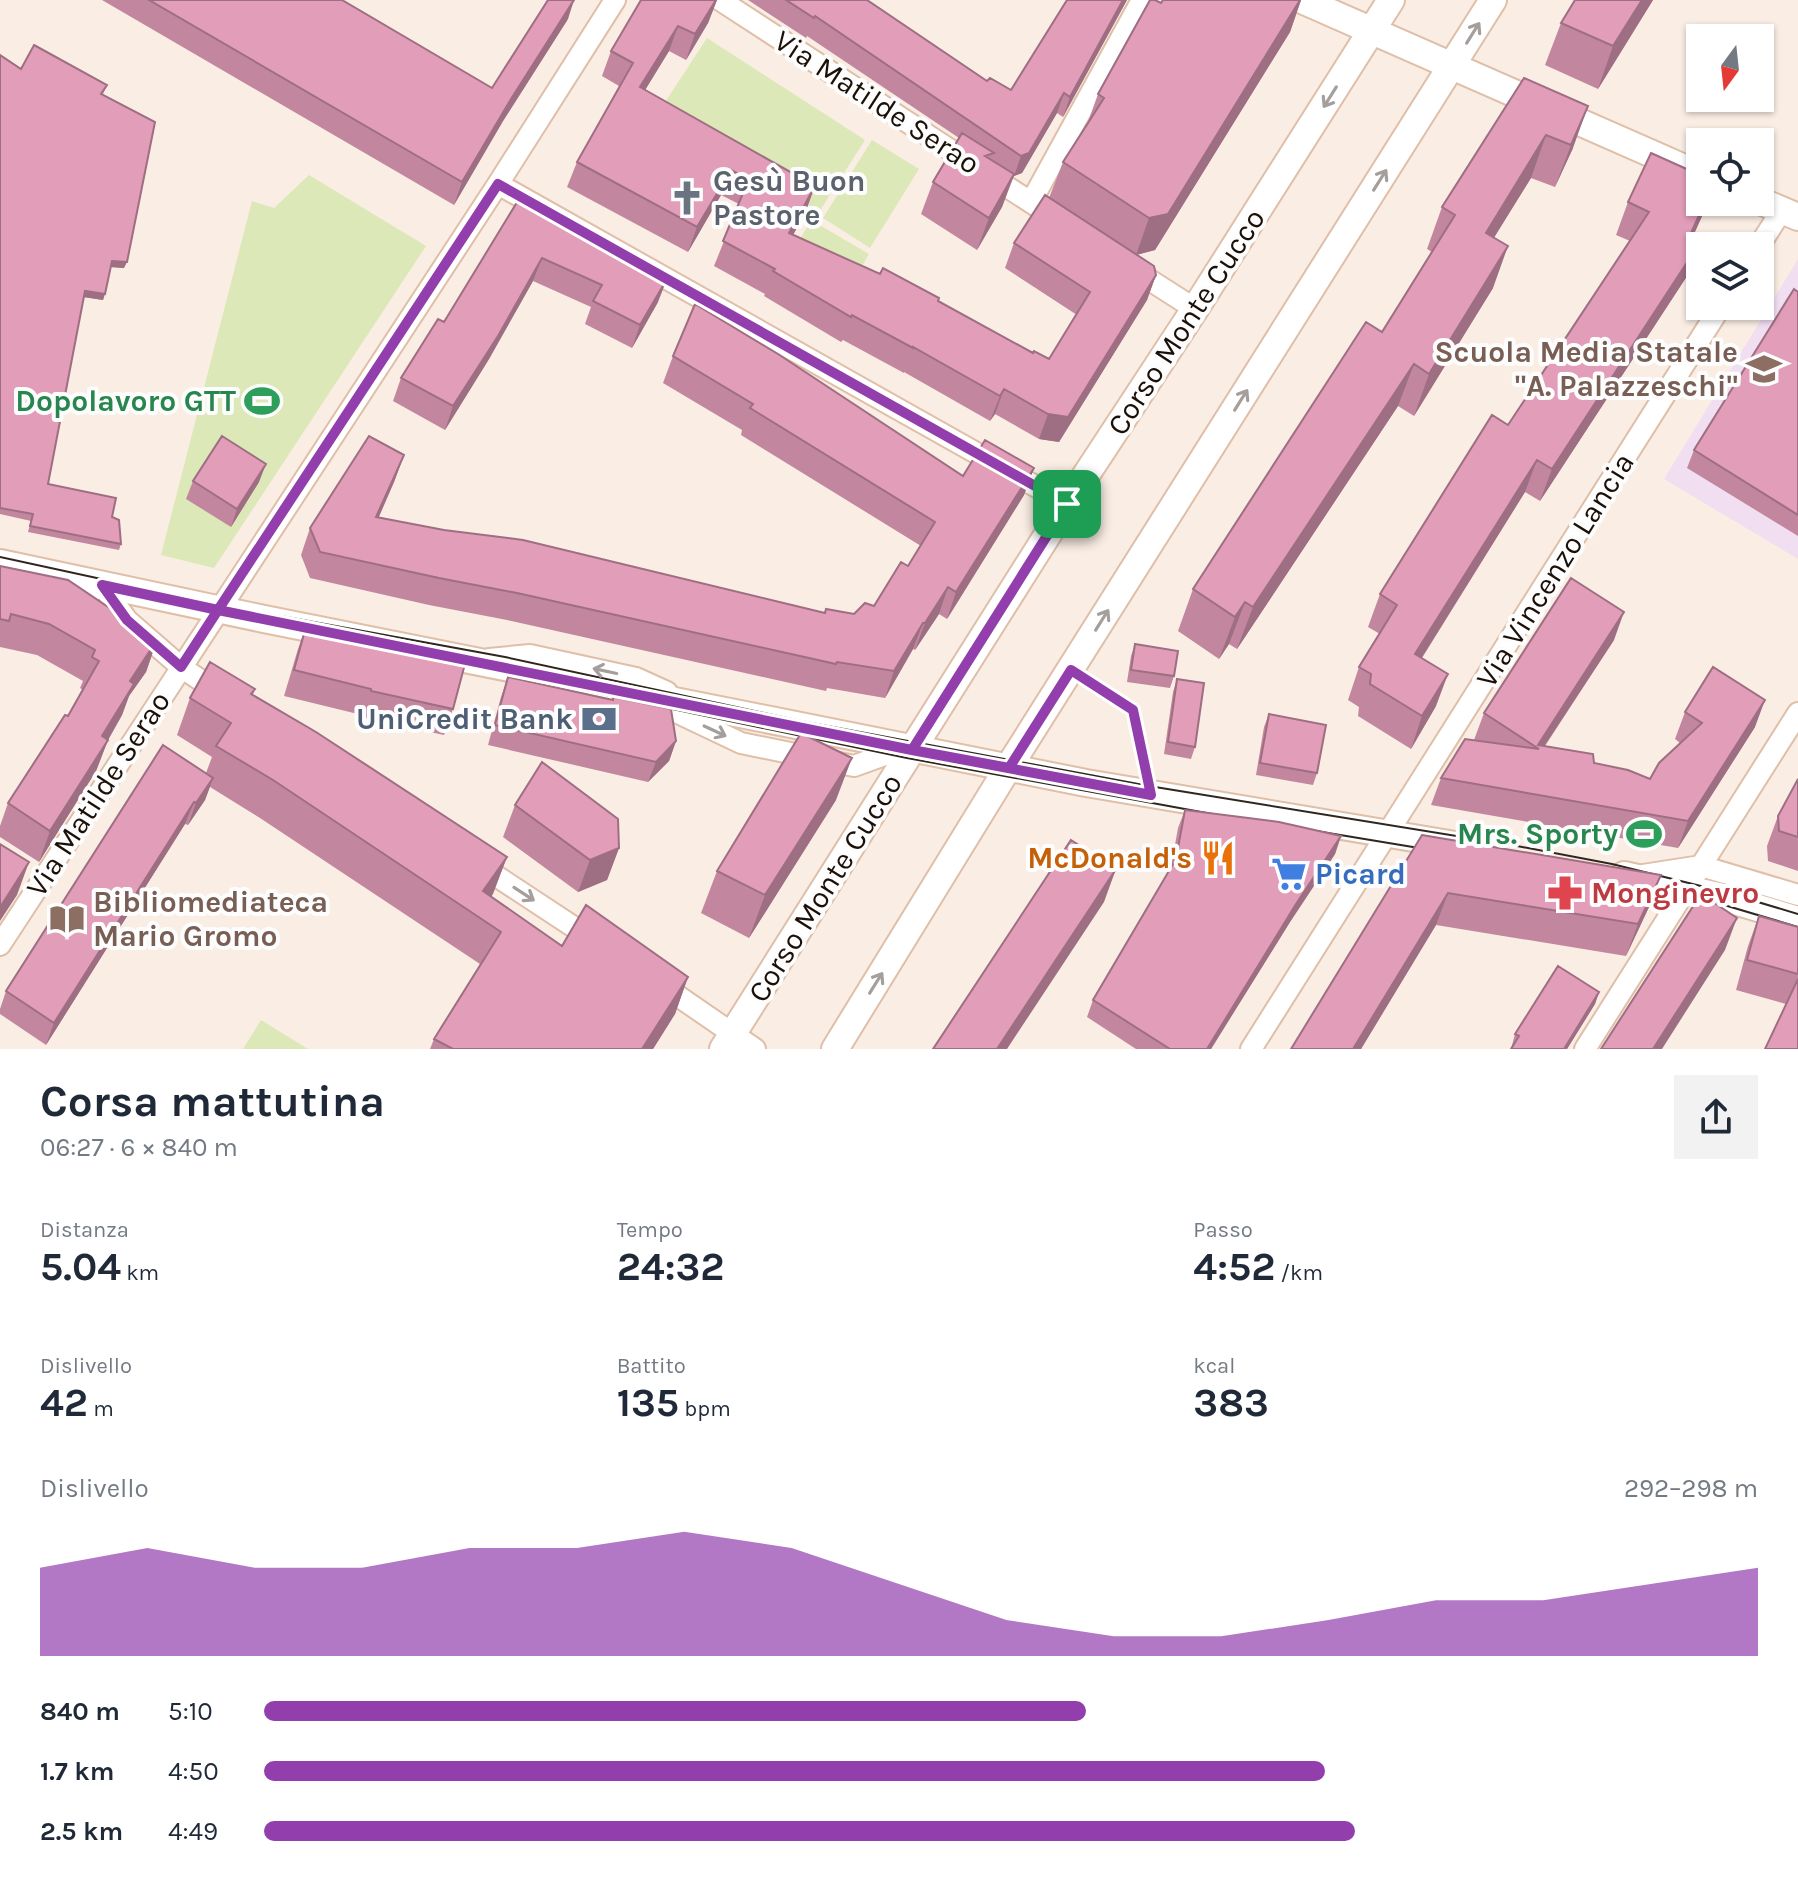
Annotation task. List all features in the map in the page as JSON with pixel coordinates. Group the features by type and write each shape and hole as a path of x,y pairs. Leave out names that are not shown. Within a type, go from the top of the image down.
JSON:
{"street":[{"name":"Via Matilde Serao","path":"0,945 615,0"},
{"name":"Via Matilde Serao","path":"720,0 1069,227"},
{"path":"1031,202 1142,0"},
{"path":"1302,0 1686,169"},
{"name":"Corso Monte Cucco","path":"728,1041 1067,504 1391,0"},
{"path":"835,1049 1493,0"},
{"path":"498,184 1067,504"},
{"path":"1767,232 1780,209"},
{"path":"1119,260 1195,309"},
{"name":"Via Vincenzo Lancia","path":"1251,1049 1712,320"},
{"path":"0,563 912,750 1151,795 1482,849"},
{"path":"70,596 102,585"},
{"path":"102,585 127,620 181,667 241,707"},
{"path":"471,661 530,655 636,678 704,708"},
{"path":"645,696 741,743 846,765 854,766 890,753 912,750"},
{"path":"1585,1049 1798,713"},
{"path":"466,856 612,952"},
{"path":"1630,876 1701,866 1798,895"},
{"path":"1600,871 1740,902 1798,920"},
{"path":"639,970 728,1041 755,1049"}],"lane":[{"path":"1071,670 1133,710 1151,795"}],"shaded area":[{"name":"Scuola Media Statale \"A. Palazzeschi\"","path":"1798,259 1798,559 1664,479 1761,320 1774,320 1774,298"}],"green space":[{"path":"707,38 865,140 819,212 660,110"},
{"path":"872,140 919,169 870,248 823,218"},
{"name":"Dopolavoro GTT","path":"309,175 426,246 214,568 161,555 252,201 274,208"},
{"path":"811,220 869,254 849,288 791,255"},
{"path":"261,1020 308,1049 243,1049"}],"building":[{"path":"149,0 342,0 492,88 548,0 574,0 462,182"},
{"path":"641,0 716,0 695,34 678,26 640,87 815,186 789,233 880,274 883,268 939,298 938,301 1049,359 1090,292 1014,243 1045,195 1154,266 1156,275 1068,417 1048,414 1004,389 1000,396 913,347 851,317 773,271 775,269 723,241 749,179 731,170 697,227 577,162 633,63 611,51"},
{"path":"786,0 867,0 987,81 990,78 1011,90 1067,0 1123,0 1070,97 1064,93 1029,153 1021,156 815,16"},
{"path":"1150,0 1161,3 1163,0 1300,0 1168,214 1149,218 1063,162 1104,98 1098,94"},
{"path":"1575,0 1642,0 1613,46 1561,23"},
{"path":"34,45 107,85 101,94 155,122 127,262 112,261 105,294 85,291 48,484 116,498 112,517 119,520 121,544 30,526 33,514 0,508 0,55 21,69"},
{"path":"1524,78 1588,106 1571,145 1546,135 1486,233 1508,246 1429,374 1414,364 1253,607 1245,602 1235,617 1193,589 1366,322 1382,332 1455,215 1442,207"},
{"path":"962,133 994,153 985,156 1014,174 989,218 933,182"},
{"path":"1651,153 1686,169 1686,216 1699,216 1691,232 1686,232 1686,264 1552,469 1537,460 1415,654 1448,674 1422,716 1370,684 1371,674 1359,667 1397,605 1380,594 1492,415 1508,425 1649,212 1628,202"},
{"path":"522,194 593,231 589,238 667,279 640,325 593,301 602,285 542,258 498,336 453,406 401,378 438,319 444,322"},
{"name":"Scuola Media Statale \"A. Palazzeschi\"","path":"1794,289 1798,292 1798,515 1694,450"},
{"path":"695,304 778,354 963,476 985,440 1034,468 956,592 948,587 894,671 836,664 320,552 310,528 369,436 404,455 376,517 523,540 825,613 826,609 854,614 865,603 874,606 901,562 908,566 935,522 750,408 753,404 673,356"},
{"path":"222,436 266,464 237,509 193,481"},
{"path":"0,566 68,580 157,640 130,681 134,684 102,736 108,740 50,831 8,803 65,715 68,716 99,661 92,657 95,650 49,624 11,614 9,621 0,619"},
{"path":"1571,578 1624,612 1538,745 1593,754 1594,763 1628,770 1650,779 1659,763 1702,723 1685,712 1713,667 1765,700 1688,821 1441,778 1465,739 1539,749 1484,713"},
{"path":"307,623 416,651 466,660 453,709 294,670"},
{"path":"1135,644 1178,651 1174,676 1131,670"},
{"path":"210,662 255,689 251,694 316,732 507,857 483,891 562,946 586,905 688,977 642,1049 453,1049 434,1039 501,932 273,780 216,746 231,723 190,698"},
{"path":"508,677 671,709 676,741 656,762 495,725"},
{"path":"1177,679 1204,683 1195,747 1168,742"},
{"path":"1269,714 1326,725 1317,773 1260,763"},
{"path":"801,733 852,758 765,895 717,871"},
{"path":"163,745 213,778 194,802 54,1023 6,991"},
{"path":"542,762 618,819 619,848 590,860 515,805"},
{"path":"1798,779 1798,837 1779,831 1778,816"},
{"path":"1185,810 1279,822 1341,836 1207,1049 1170,1049 1093,1000 1176,859"},
{"path":"1422,835 1661,875 1638,924 1448,893 1353,1049 1291,1049"},
{"path":"1071,840 1116,869 997,1049 933,1049"},
{"path":"0,844 29,862 0,911"},
{"path":"1701,894 1737,918 1653,1049 1601,1049"},
{"path":"1759,916 1798,927 1798,974 1747,960"},
{"path":"1558,966 1599,992 1564,1049 1511,1049 1519,1036 1515,1034"},
{"path":"1798,979 1798,1049 1765,1049"}],"tram line":[{"path":"0,557 221,605 505,657 801,721 1149,786 1612,864 1798,914"},
{"path":"443,661 907,758 1223,816"},
{"path":"1298,828 1437,851"},
{"path":"1634,885 1714,902 1798,927"}],"place":[{"name":"Gesù Buon Pastore","path":"687,198"},
{"name":"Scuola Media Statale \"A. Palazzeschi\"","path":"1764,369"},
{"name":"Dopolavoro GTT","path":"262,401"},
{"name":"UniCredit Bank","path":"599,719"},
{"name":"Mrs. Sporty","path":"1644,834"},
{"name":"McDonald's","path":"1218,858"},
{"name":"Picard","path":"1289,874"},
{"name":"Monginevro","path":"1565,893"},
{"name":"Bibliomediateca Mario Gromo","path":"67,919"}],"route":[{"path":"1067,504 498,184 218,610 102,585 127,620 181,667 218,610 912,750 1151,795 1133,710 1071,670 1009,768 912,750 1067,504"}]}
